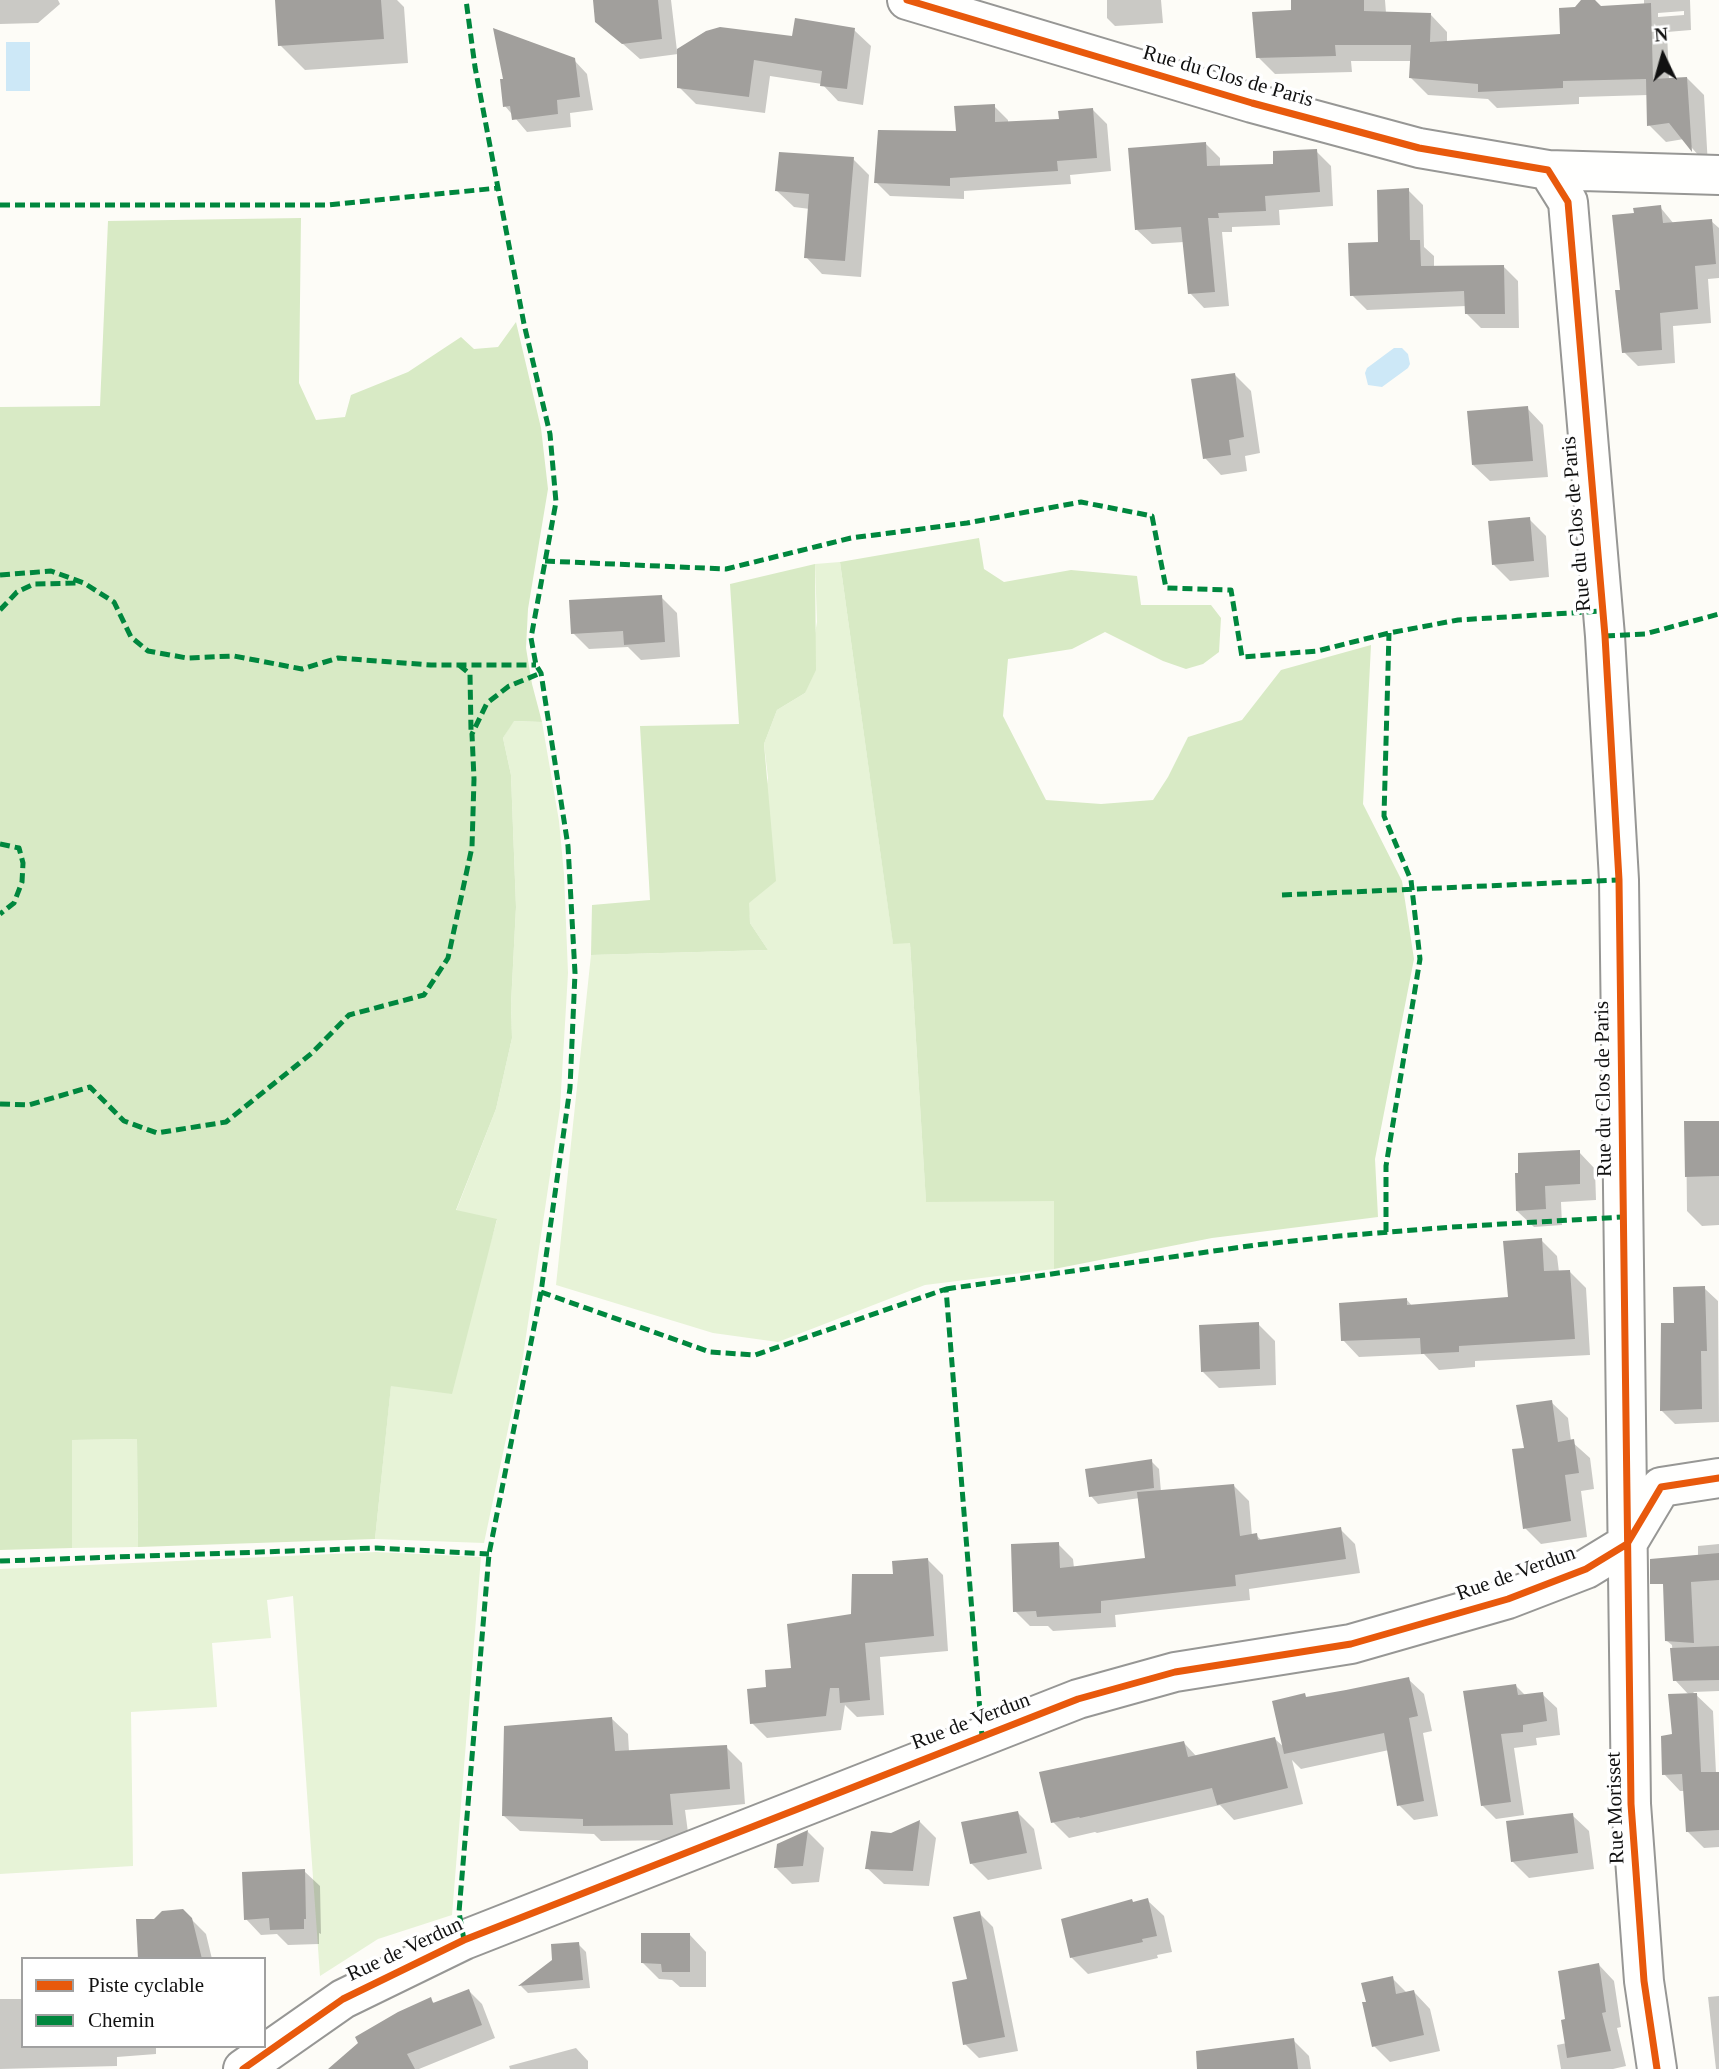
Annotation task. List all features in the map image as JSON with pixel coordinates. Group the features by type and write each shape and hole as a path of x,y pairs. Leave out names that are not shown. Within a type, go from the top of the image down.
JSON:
{"street":[{"name":"Rue du Clos de Paris","path":"907,0 1252,103 1419,148 1548,170 1568,202 1605,636 1619,880 1628,1544"},
{"path":"1548,170 1719,175"},
{"name":"Rue de Verdun","path":"243,2069 344,1999 464,1940 1078,1699 1175,1672 1351,1644 1508,1600 1586,1569 1628,1544 1661,1487 1719,1478"},
{"name":"Rue Morisset","path":"1628,1544 1631,1804 1644,1981 1657,2069"}],"green space":[{"path":"301,218 299,383 316,420 345,417 351,395 408,372 461,337 474,349 498,347 516,322 541,428 548,489 528,609 526,648 542,722 514,721 503,738 511,775 516,907 512,1038 496,1109 456,1210 497,1219 452,1394 391,1386 375,1539 138,1547 137,1439 72,1440 72,1548 0,1550 0,407 100,406 108,221"},
{"path":"979,538 984,569 1004,582 1071,570 1137,576 1141,605 1211,605 1221,618 1219,652 1203,664 1186,669 1163,661 1105,632 1072,649 1008,659 1003,716 1046,800 1101,804 1153,800 1188,737 1242,720 1281,670 1371,645 1363,804 1402,881 1414,959 1375,1159 1378,1217 1212,1238 1054,1269 1054,1201 926,1202 910,943 893,944 840,562"},
{"path":"840,562 893,943 910,943 926,1201 1054,1201 1054,1269 925,1285 778,1342 713,1333 556,1285 591,955 768,950 750,923 748,903 768,778 764,744 777,710 805,693 817,622 815,564"},
{"path":"815,564 816,670 805,693 777,710 764,744 776,881 749,903 750,923 768,950 591,955 592,905 650,900 640,726 739,724 730,584"},
{"path":"513,721 542,722 559,821 568,973 560,1108 522,1363 484,1543 375,1539 391,1385 482,1272 497,1220 456,1211 496,1109 512,1038 516,907 511,775 503,738"},
{"path":"137,1439 138,1547 72,1548 71,1440"},
{"path":"376,1552 481,1557 452,1915 378,1939 320,1976 293,1596 267,1600 271,1638 212,1643 217,1707 131,1712 133,1866 0,1874 0,1569"}],"water":[{"path":"6,42 30,42 30,91 6,91"},
{"path":"1394,348 1402,348 1408,354 1408,368 1382,387 1368,385 1365,373 1367,368"}],"building":[{"path":"275,0 381,0 384,39 278,46"},
{"path":"593,0 658,0 662,39 622,44 595,22"},
{"path":"1291,0 1364,0 1364,11 1431,13 1430,42 1560,34 1559,8 1575,7 1581,0 1595,0 1601,6 1651,3 1653,79 1687,77 1692,152 1669,123 1647,126 1646,79 1563,81 1563,88 1478,92 1478,84 1409,78 1411,45 1335,45 1336,56 1256,58 1252,12 1291,10"},
{"path":"795,18 855,28 847,89 820,86 822,71 754,60 749,97 677,88 677,49 706,31 720,27 792,36"},
{"path":"493,28 575,58 580,97 557,100 558,114 512,120 510,106 503,107 500,79 503,79"},
{"path":"995,104 995,122 1059,119 1058,111 1093,108 1097,158 1057,161 1058,171 950,178 950,186 874,183 878,130 956,131 954,106"},
{"path":"1206,142 1207,166 1273,164 1273,151 1317,149 1320,192 1265,196 1266,211 1218,213 1219,218 1208,218 1215,292 1188,294 1181,227 1135,230 1128,148"},
{"path":"779,152 854,157 845,261 804,258 809,194 775,191"},
{"path":"1409,188 1410,240 1420,240 1421,266 1504,265 1505,314 1465,314 1464,291 1350,296 1348,243 1378,242 1377,190"},
{"path":"1661,205 1663,223 1712,219 1716,264 1695,266 1698,309 1660,313 1662,350 1622,353 1615,290 1620,290 1612,215 1634,213 1633,208"},
{"path":"1235,373 1244,437 1229,440 1231,455 1203,459 1191,379"},
{"path":"1528,406 1533,461 1472,465 1467,411"},
{"path":"1530,517 1534,561 1492,565 1488,521"},
{"path":"662,595 665,642 624,645 623,631 571,634 569,600"},
{"path":"1684,1121 1719,1121 1719,1176 1685,1177"},
{"path":"1580,1150 1580,1184 1545,1186 1546,1209 1516,1211 1515,1173 1518,1173 1518,1153"},
{"path":"1542,1238 1544,1271 1570,1270 1575,1339 1459,1346 1459,1352 1421,1354 1420,1338 1341,1341 1339,1303 1407,1298 1407,1305 1508,1297 1503,1241"},
{"path":"1705,1286 1707,1351 1701,1351 1702,1409 1660,1411 1661,1323 1674,1323 1673,1287"},
{"path":"1259,1322 1260,1369 1201,1372 1199,1325"},
{"path":"1552,1400 1558,1442 1574,1439 1579,1473 1565,1475 1571,1521 1523,1529 1512,1449 1524,1448 1516,1405"},
{"path":"1152,1459 1154,1488 1089,1497 1085,1469"},
{"path":"1234,1484 1240,1536 1257,1533 1258,1540 1341,1527 1346,1559 1235,1575 1236,1586 1101,1601 1101,1613 1037,1617 1036,1611 1013,1612 1011,1544 1059,1542 1060,1568 1145,1558 1137,1492"},
{"path":"1719,1553 1719,1580 1691,1582 1694,1643 1665,1641 1663,1584 1650,1584 1650,1559"},
{"path":"928,1558 934,1636 865,1643 870,1700 840,1703 839,1688 830,1688 826,1716 750,1724 747,1689 766,1687 765,1670 791,1668 787,1624 851,1614 852,1574 893,1574 892,1561"},
{"path":"1719,1646 1719,1680 1673,1681 1670,1648"},
{"path":"1409,1677 1418,1716 1409,1718 1424,1801 1397,1806 1384,1733 1284,1754 1272,1701 1305,1693 1306,1697"},
{"path":"1516,1684 1518,1695 1543,1692 1547,1721 1523,1725 1523,1732 1501,1734 1511,1802 1481,1806 1463,1691"},
{"path":"1697,1693 1701,1772 1719,1772 1719,1830 1686,1832 1682,1774 1662,1775 1661,1736 1672,1734 1668,1694"},
{"path":"612,1717 615,1751 727,1745 730,1789 670,1794 673,1825 583,1826 583,1819 502,1816 504,1726"},
{"path":"1275,1737 1288,1788 1217,1805 1212,1788 1051,1823 1039,1772 1184,1741 1188,1757"},
{"path":"1018,1811 1027,1853 970,1864 961,1822"},
{"path":"1573,1813 1578,1853 1511,1862 1506,1821"},
{"path":"920,1820 913,1871 865,1869 871,1831 891,1833"},
{"path":"808,1830 803,1866 774,1868 777,1844"},
{"path":"305,1869 304,1929 270,1930 269,1918 244,1920 242,1872"},
{"path":"1148,1898 1157,1936 1142,1939 1143,1942 1070,1958 1061,1919 1132,1899 1133,1902"},
{"path":"183,1909 192,1918 202,1957 138,1957 136,1919 154,1919 162,1911"},
{"path":"980,1911 1005,2037 963,2045 952,1982 967,1979 953,1917"},
{"path":"641,1933 690,1933 690,1972 662,1972 661,1964 641,1963"},
{"path":"579,1942 583,1980 518,1986 552,1960 551,1944"},
{"path":"1599,1963 1606,2012 1602,2013 1611,2051 1567,2058 1558,1971"},
{"path":"1393,1976 1396,1994 1414,1990 1424,2035 1372,2047 1362,2002 1366,2002 1361,1983"},
{"path":"469,1989 482,2025 407,2054 415,2069 328,2069 358,2043 355,2037 398,2012 431,1997 433,2003"},
{"path":"1294,2038 1298,2069 1197,2069 1196,2051"}],"marked path":[{"path":"464,1940 459,1912 489,1554 541,1292 570,1088 575,973 568,846 541,673 536,665 531,638 556,502 550,434 524,324 475,67 466,0"},
{"path":"0,205 328,205 498,188"},
{"path":"545,561 726,569 851,538 967,523 1081,502 1152,516 1166,588 1231,590 1242,657 1317,651 1389,633 1458,620 1602,611"},
{"path":"0,575 51,571 84,583 114,602 131,637 148,651 187,658 234,656 302,669 338,658 431,665 536,665"},
{"path":"0,610 17,592 34,584 78,583"},
{"path":"1605,636 1645,634 1719,614"},
{"path":"1386,1232 1386,1166 1420,959 1411,880 1384,816 1389,633"},
{"path":"459,665 470,674 471,730"},
{"path":"0,1104 29,1105 90,1087 124,1121 157,1133 226,1122 312,1053 349,1015 424,995 448,958 472,847 472,734 487,703 509,686 541,673"},
{"path":"0,844 19,848 23,863 22,882 14,903 0,914"},
{"path":"1282,895 1619,880"},
{"path":"946,1289 1256,1245 1339,1236 1623,1217"},
{"path":"541,1292 710,1352 755,1355 946,1289 982,1736"},
{"path":"0,1561 377,1548 489,1554"}],"cycle path":[{"path":"907,0 1252,103 1419,148 1548,170 1568,202 1605,636 1619,880 1631,1804 1644,1981 1657,2069"},
{"path":"243,2069 343,1999 464,1940 1078,1699 1175,1672 1351,1644 1508,1599 1586,1569 1627,1544 1661,1487 1719,1478"}]}
